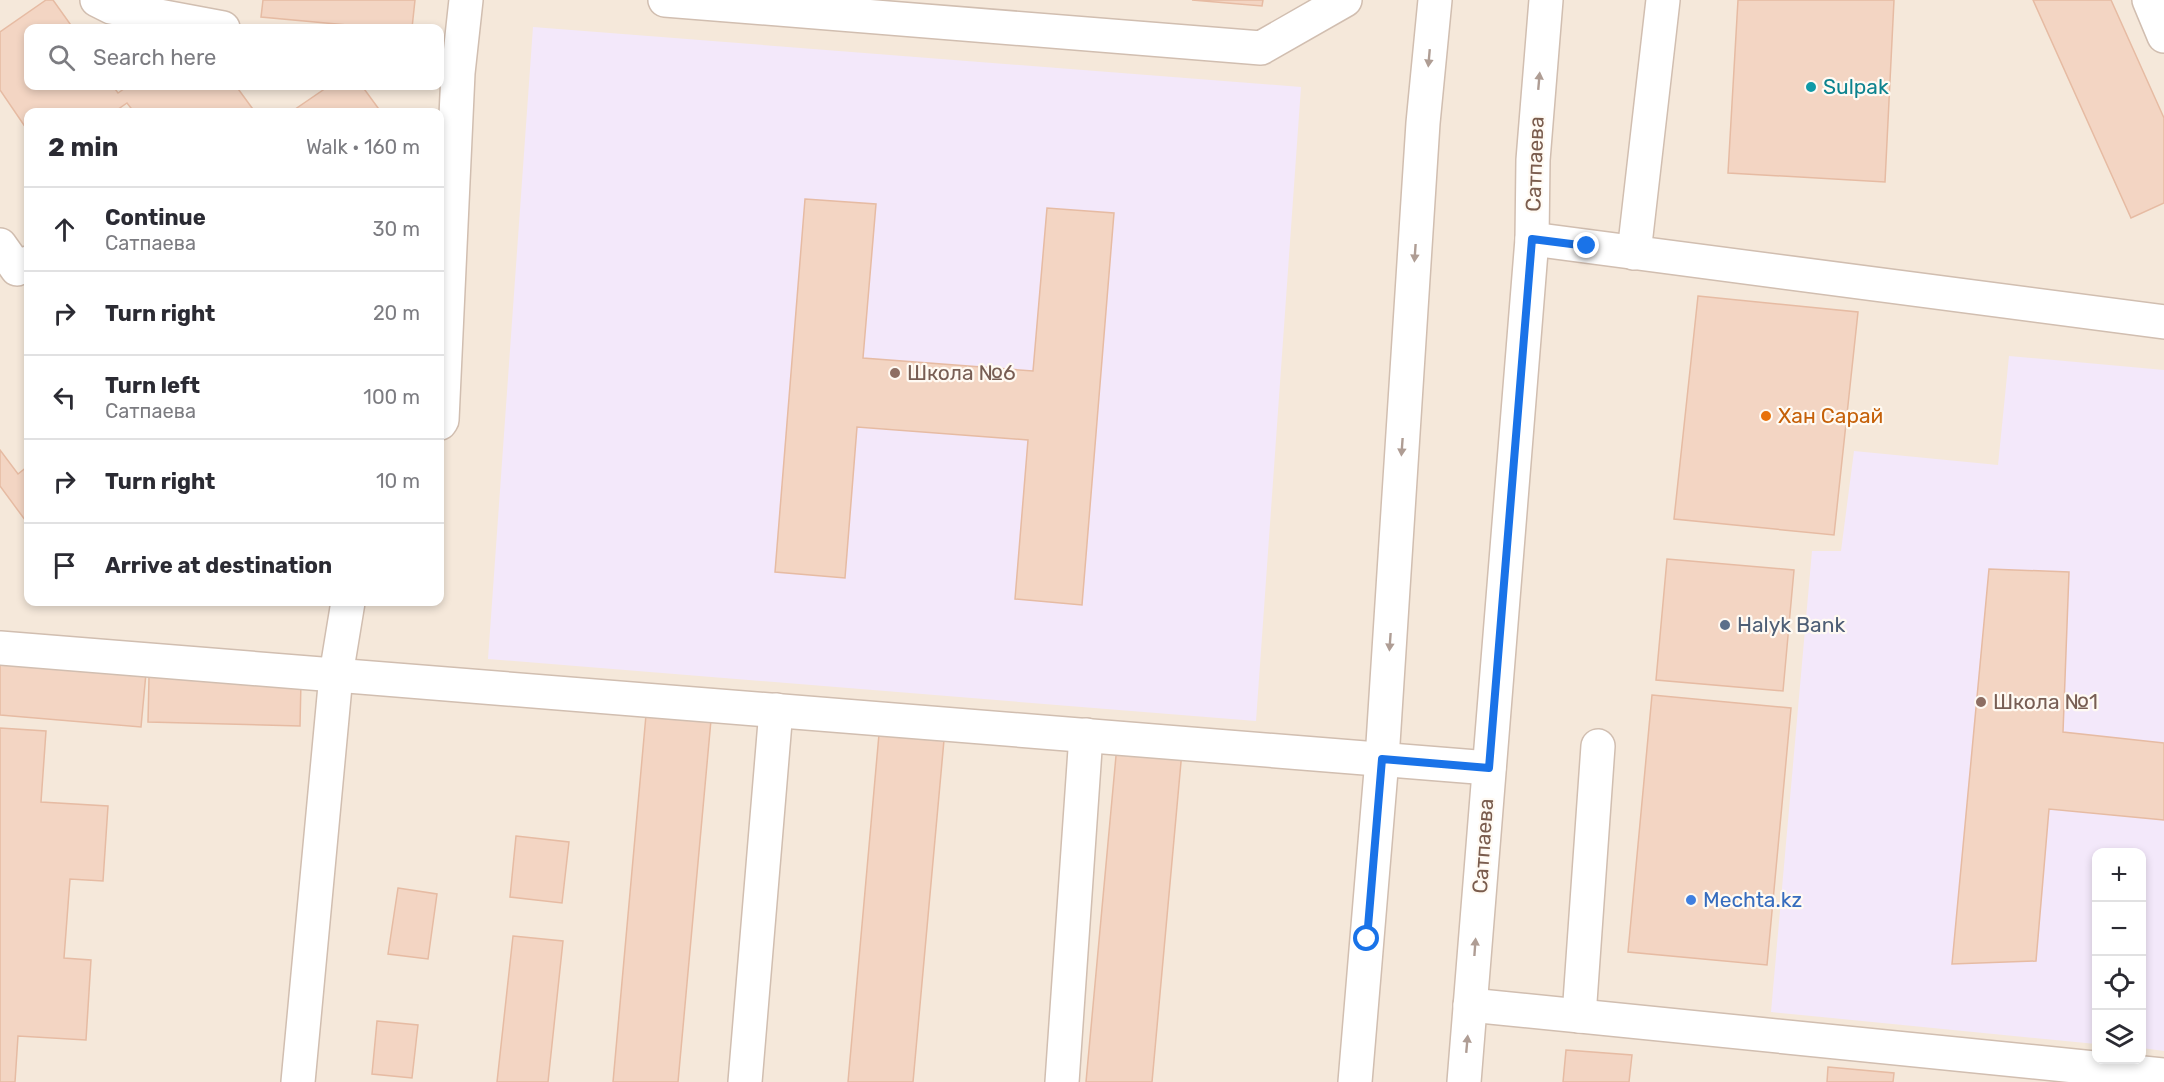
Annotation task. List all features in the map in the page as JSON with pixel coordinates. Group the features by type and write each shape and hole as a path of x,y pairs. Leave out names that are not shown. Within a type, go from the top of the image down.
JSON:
{"street":[{"path":"97,0 111,7 202,24"},
{"path":"444,320 449,71 466,0"},
{"path":"665,0 1261,48 1345,0"},
{"path":"1355,1082 1382,759 1423,123 1435,0"},
{"name":"Сатпаева","path":"1464,1082 1532,239 1533,160 1546,0"},
{"path":"1634,253 1663,0"},
{"path":"2149,0 2164,36"},
{"path":"1532,239 2164,322"},
{"path":"0,245 17,269 24,265"},
{"path":"298,1082 336,675 347,606"},
{"path":"0,648 1489,768"},
{"path":"745,1082 776,710"},
{"path":"1062,1082 1086,735"},
{"path":"1579,1016 1598,746"},
{"path":"1470,1005 2164,1075"}],"shaded area":[{"path":"0,0 2164,0 2164,1082 0,1082"},
{"name":"Школа №6","path":"533,27 1301,87 1256,721 488,659"},
{"name":"Школа №1","path":"2009,356 2164,370 2164,1051 2146,1049 2146,848 2092,848 2092,1044 1771,1012 1812,551 1841,551 1854,451 1998,465"}],"building":[{"path":"46,0 53,0 70,24 24,24 24,90 116,90 118,93 122,90 239,90 252,108 131,108 127,103 120,108 24,108 24,125 0,90 0,32"},
{"path":"263,0 415,0 412,24 337,24 261,17"},
{"path":"1192,0 1263,0 1262,6"},
{"name":"Sulpak","path":"1738,0 1894,0 1885,182 1728,173"},
{"path":"2033,0 2111,0 2164,118 2164,203 2131,218"},
{"path":"323,90 365,90 378,108 297,108"},
{"path":"805,199 876,204 863,358 1033,371 1047,208 1114,213 1082,605 1015,599 1028,440 857,427 845,578 775,572"},
{"name":"Хан Сарай","path":"1698,296 1858,312 1834,535 1674,519"},
{"path":"0,450 18,474 24,469 24,519 0,486"},
{"name":"Halyk Bank","path":"1667,559 1794,570 1783,691 1656,680"},
{"path":"1989,569 2069,572 2063,732 2164,743 2164,820 2049,809 2036,961 1952,964"},
{"path":"0,661 146,673 141,727 0,715"},
{"path":"149,677 301,681 300,726 148,722"},
{"path":"1652,695 1791,708 1767,965 1628,952"},
{"path":"646,715 711,720 678,1082 613,1082"},
{"path":"880,723 945,729 913,1082 848,1082"},
{"path":"0,728 46,731 41,802 108,806 103,881 70,879 64,958 91,960 86,1040 18,1036 15,1082 0,1082"},
{"path":"1117,745 1182,751 1152,1082 1086,1082"},
{"path":"516,836 569,842 562,903 510,897"},
{"path":"398,888 437,894 428,959 388,954"},
{"path":"513,936 563,941 548,1082 497,1082"},
{"path":"377,1021 418,1025 412,1078 372,1074"},
{"path":"1566,1050 1632,1055 1629,1082 1563,1082"},
{"path":"1828,1067 1894,1073 1893,1082 1827,1082"}],"place":[{"name":"Sulpak","path":"1811,87"},
{"name":"Школа №6","path":"895,373"},
{"name":"Хан Сарай","path":"1766,416"},
{"name":"Halyk Bank","path":"1725,625"},
{"name":"Школа №1","path":"1981,702"},
{"name":"Mechta.kz","path":"1691,900"}],"route":[{"path":"1367,939 1382,759 1489,768 1532,239 1587,246"}]}
